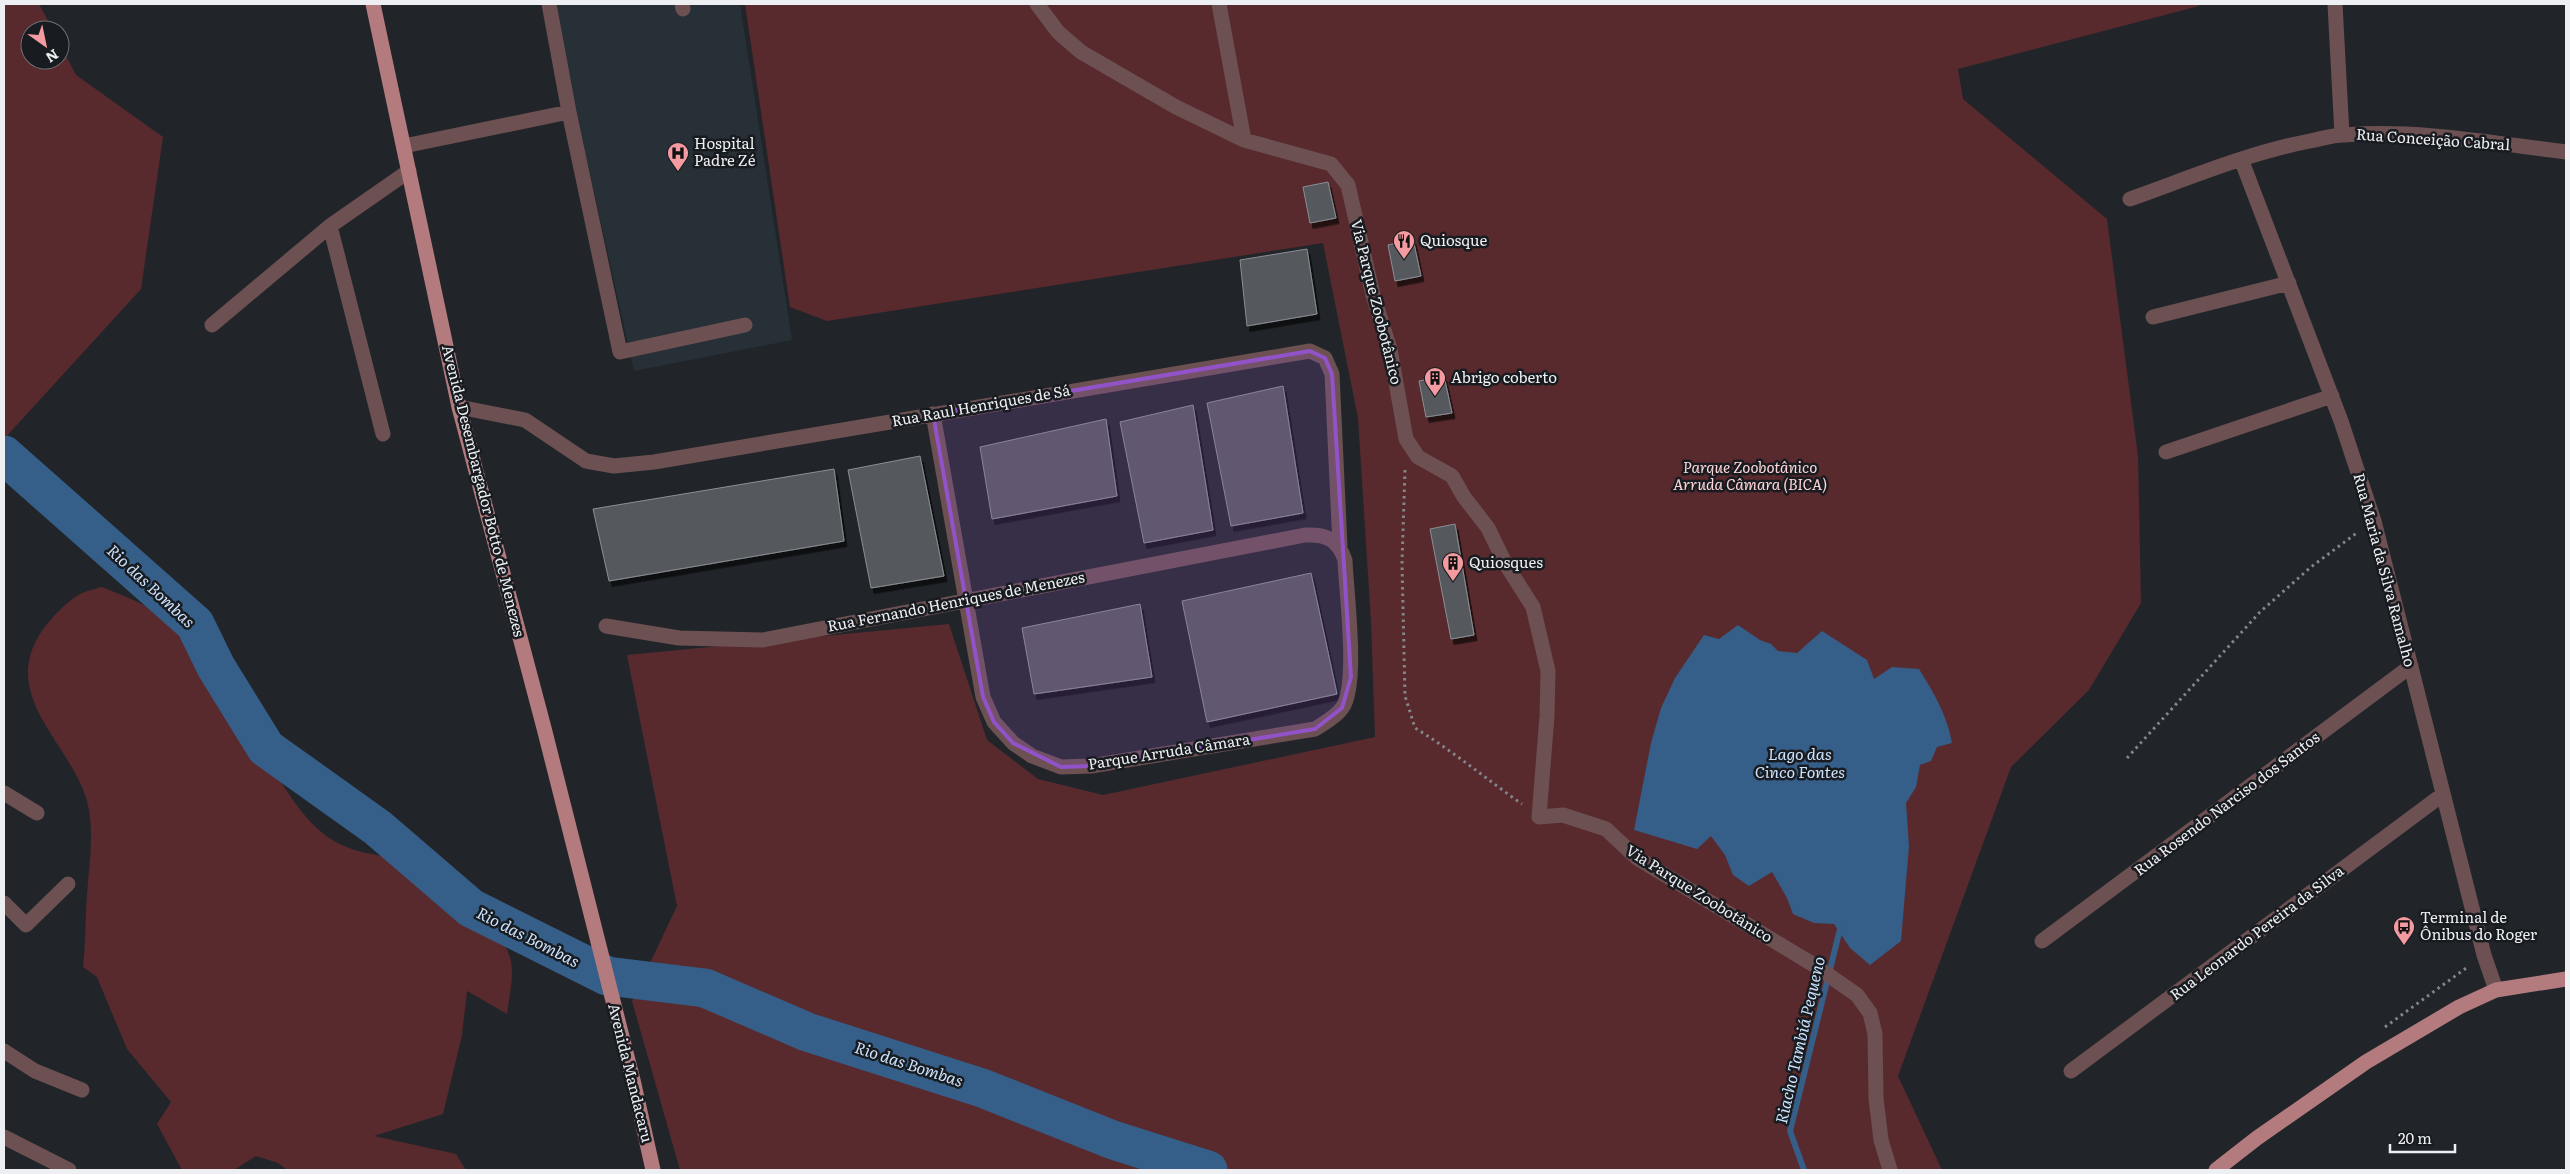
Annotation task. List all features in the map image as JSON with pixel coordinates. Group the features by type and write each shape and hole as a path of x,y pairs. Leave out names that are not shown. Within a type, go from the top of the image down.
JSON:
{"main road":[{"name":"Avenida Desembargador Botto de Menezes","path":"373,4 459,407 607,976"},
{"name":"Avenida Mandacaru","path":"607,976 654,1170"},
{"path":"2216,1170 2366,1062 2459,1007 2496,990 2566,979"}],"street":[{"path":"549,4 569,112 620,352 745,324"},
{"name":"Via Parque Zoobotânico","path":"1037,4 1058,32 1080,52 1176,107 1244,140 1331,164 1348,185 1372,295 1390,349 1406,439 1418,456 1452,476 1464,497 1488,528 1505,563 1532,607 1548,671 1547,716 1539,817 1563,815 1606,829 1637,858 1814,965 1841,982 1857,995 1870,1013 1875,1034 1876,1098 1881,1140 1890,1170"},
{"path":"1218,4 1244,140"},
{"path":"2335,4 2342,135"},
{"path":"404,146 569,112"},
{"name":"Rua Conceição Cabral","path":"2130,199 2241,159 2289,145 2342,135 2420,136 2490,142 2566,152"},
{"name":"Rua Maria da Silva Ramalho","path":"2241,159 2332,396 2374,521 2442,795 2484,955 2496,990"},
{"path":"212,325 330,226 409,171"},
{"path":"330,226 382,434"},
{"path":"2153,317 2289,283"},
{"name":"Rua Raul Henriques de Sá","path":"459,407 525,420 586,461 614,466 654,462 1310,351 1325,358 1332,374 1340,546"},
{"path":"2166,452 2332,396"},
{"name":"Parque Arruda Câmara","path":"933,414 964,601 983,697 994,722 1013,743 1032,756 1061,767 1091,766 1315,729 1332,718 1342,708 1348,698 1351,677 1345,560 1340,546"},
{"name":"Rua Fernando Henriques de Menezes","path":"606,626 680,638 762,640 1305,535 1325,536 1340,546"},
{"name":"Rua Rosendo Narciso dos Santos","path":"2042,941 2411,666"},
{"path":"4,793 37,813"},
{"name":"Rua Leonardo Pereira da Silva","path":"2071,1071 2442,795"},
{"path":"4,903 26,926 68,884"},
{"path":"4,1051 35,1071 82,1090"},
{"path":"4,1137 69,1170"}],"path":[{"path":"1406,439 1402,563 1405,696 1415,728 1447,747 1486,779 1539,817"},
{"path":"2126,758 2260,612 2311,567 2374,521"}],"highlighted area":[{"path":"1310,351 1325,358 1332,374 1351,677 1342,708 1315,729 1091,766 1061,767 1013,743 994,722 983,697 933,414"}],"shaded area":[{"name":"Hospital Padre Zé","path":"552,4 740,4 792,340 634,371"}],"green space":[{"path":"4,4 39,4 48,20 20,20 20,70 70,70 70,63 76,75 163,137 141,289 4,439"},
{"name":"Parque Zoobotânico Arruda Câmara (BICA)","path":"745,4 2199,4 2199,6 1958,69 1963,99 2107,219 2138,456 2141,603 2089,690 2011,767 1898,1076 1942,1170 680,1170 632,1001 677,906 627,655 949,624 987,740 1038,779 1103,795 1375,737 1371,622 1358,418 1323,243 827,321 790,307"},
{"path":"102,587 146,606 167,621 186,644 207,678 263,754 296,804 319,830 337,843 356,850 438,868 457,878 476,894 485,907 511,961 512,981 507,1014 467,991 462,1035 443,1114 374,1136 456,1154 466,1170 287,1170 278,1163 256,1156 234,1170 182,1170 157,1124 171,1102 127,1049 97,977 83,967 91,848 91,824 87,801 79,780 42,720 33,699 28,679 30,657 40,634 48,623 75,597"}],"water":[{"name":"Lago das Cinco Fontes","path":"1738,625 1760,640 1771,644 1778,651 1797,653 1822,631 1867,660 1874,679 1892,667 1919,669 1943,714 1952,743 1937,747 1931,761 1920,765 1916,787 1906,803 1909,846 1901,941 1870,965 1850,948 1834,924 1814,923 1793,914 1787,898 1772,872 1749,886 1733,875 1725,855 1711,836 1697,849 1634,830 1651,743 1661,708 1675,678 1704,635 1719,639"}],"building":[{"path":"1328,182 1336,218 1310,223 1303,187"},
{"name":"Quiosque","path":"1413,239 1421,276 1395,281 1388,245"},
{"path":"1307,249 1317,314 1247,326 1240,260"},
{"name":"Abrigo coberto","path":"1444,376 1452,413 1426,417 1419,381"},
{"path":"1283,386 1303,513 1231,526 1207,403"},
{"path":"1193,405 1213,530 1144,543 1120,422"},
{"path":"1106,419 1117,496 992,519 980,447"},
{"path":"920,456 944,576 871,588 848,470"},
{"path":"834,469 844,541 609,581 593,509"},
{"name":"Quiosques","path":"1455,524 1474,635 1451,639 1430,529"},
{"path":"1311,573 1337,694 1207,722 1182,601"},
{"path":"1140,604 1152,677 1034,694 1022,628"}],"waterway":[{"name":"Rio das Bombas","path":"4,455 195,624 216,667 266,748 378,828 471,908 607,976 705,988 807,1032 982,1088 1113,1140 1208,1170"},
{"name":"Riacho Tambiá Pequeno","path":"1804,1170 1790,1131 1841,925"}],"place":[{"name":"Hospital Padre Zé","path":"678,172"},
{"name":"Quiosque","path":"1404,260"},
{"name":"Abrigo coberto","path":"1435,397"},
{"name":"Quiosques","path":"1453,582"},
{"name":"Terminal de Ônibus do Roger","path":"2404,946"}]}
